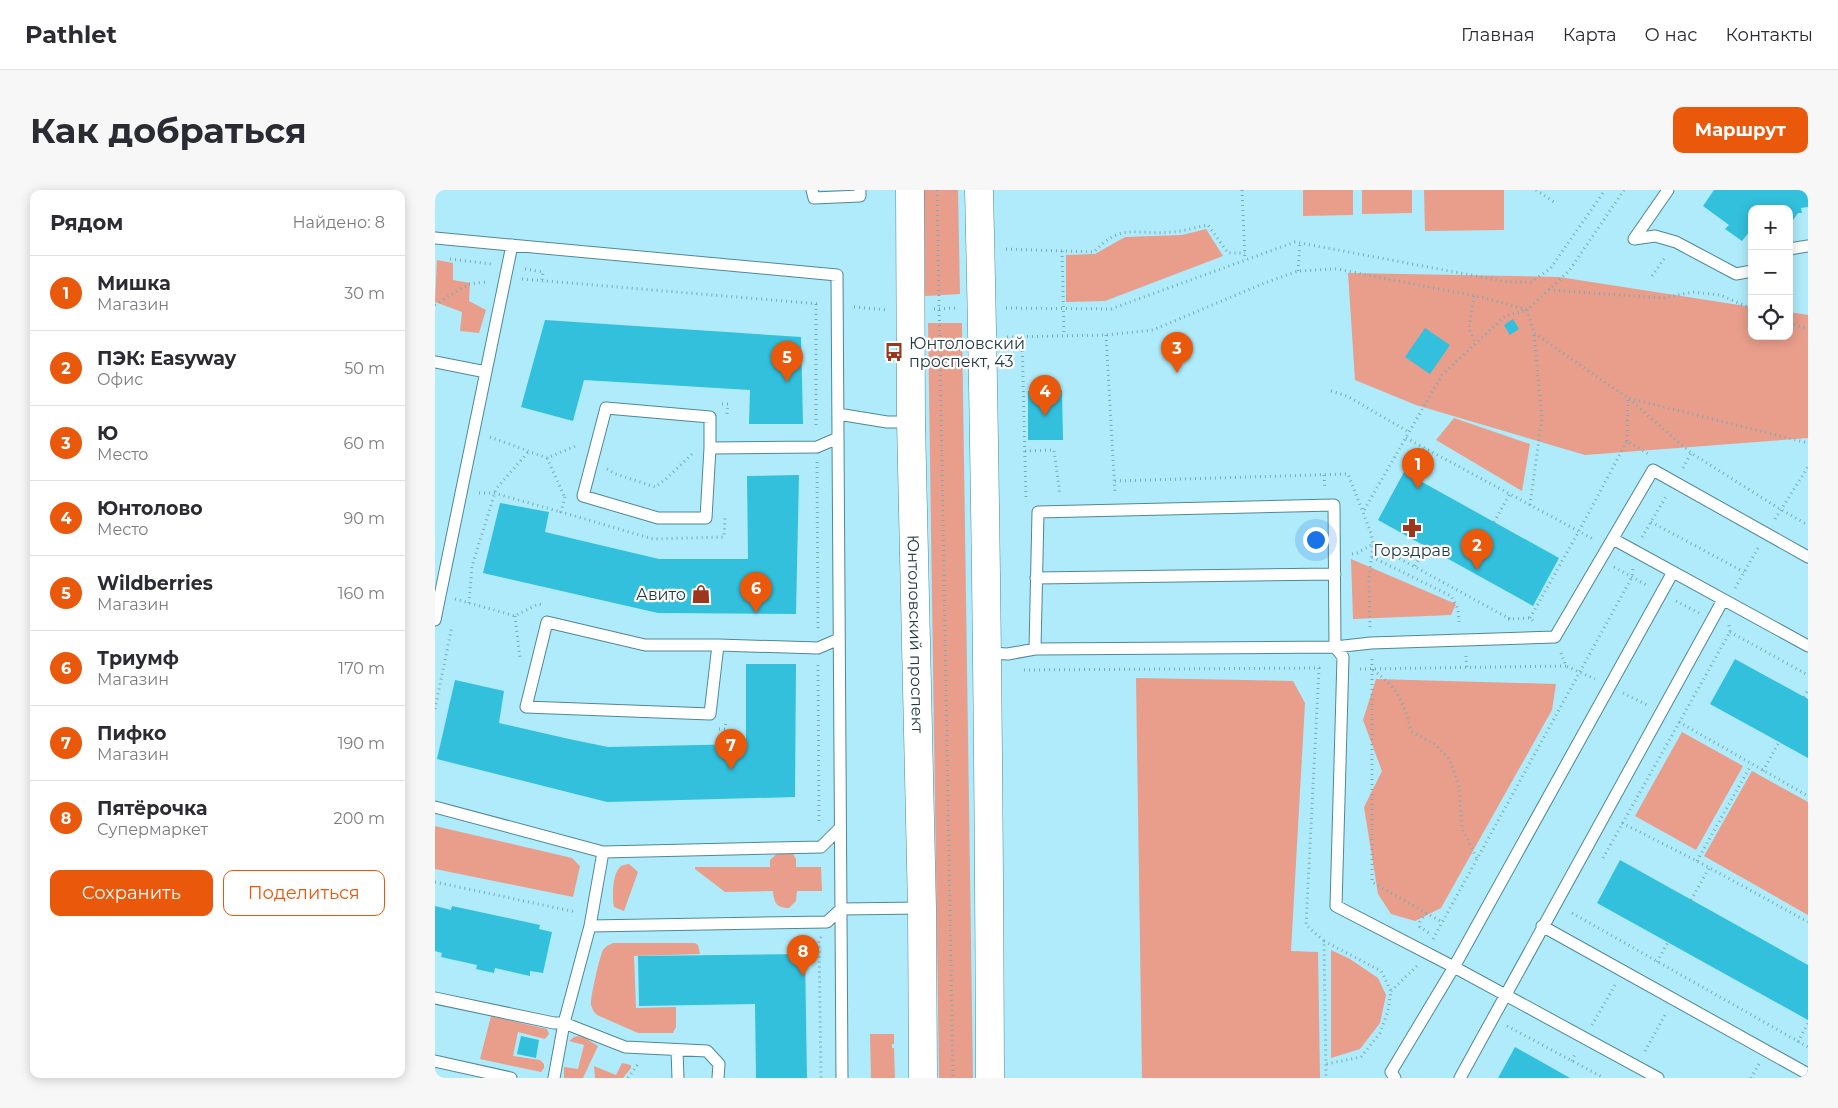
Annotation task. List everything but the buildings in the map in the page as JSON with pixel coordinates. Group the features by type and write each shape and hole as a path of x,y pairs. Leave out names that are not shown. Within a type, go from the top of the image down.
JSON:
{"street":[{"name":"Юнтоловский проспект","path":"910,190 911,422 922,908 923,1078"},
{"path":"979,190 987,654 990,1078"}],"lane":[{"path":"813,190 814,198 860,196 860,190"},
{"path":"1668,190 1634,239 1655,236 1676,242 1735,274 1748,272"},
{"path":"435,238 837,275 842,1078"},
{"path":"435,620 512,245"},
{"path":"1793,248 1808,246"},
{"path":"435,362 486,372"},
{"path":"606,408 710,417 710,448 706,518 658,518 583,496 606,408"},
{"path":"838,414 887,422 911,422"},
{"path":"710,448 817,447 838,438"},
{"path":"987,654 1008,654 1035,649 1335,647 1555,637 1653,470 1808,557"},
{"path":"1035,649 1038,512 1334,505 1335,647 1343,657 1336,906 1454,967 1658,1078"},
{"path":"1611,543 1634,550 1808,646"},
{"path":"1395,1078 1391,1072 1454,967 1673,572"},
{"path":"1037,578 1335,574"},
{"path":"1460,1078 1723,600"},
{"path":"718,645 710,714 526,708 547,622 645,645 718,645 818,648 839,640"},
{"path":"435,807 603,852 822,847 841,828"},
{"path":"554,1078 564,1023 590,926 603,852"},
{"path":"590,926 827,922 841,908 922,908"},
{"path":"1542,926 1808,1074"},
{"path":"435,998 554,1023 564,1023 625,1047 707,1051 719,1064 719,1078"},
{"path":"677,1050 678,1078"},
{"path":"435,1061 511,1078"}],"path":[{"path":"937,190 953,1078"},
{"path":"1242,190 1245,260"},
{"path":"1536,190 1554,202"},
{"path":"1003,308 1111,309 1295,242 1509,282 1531,282 1550,269 1605,190"},
{"path":"1363,512 1442,375 1505,316 1527,310 1569,270 1624,190"},
{"path":"1002,248 1094,252 1104,242 1125,231 1173,232 1208,225 1228,253 1245,253"},
{"path":"1298,271 1300,243"},
{"path":"1062,251 1064,336"},
{"path":"1004,337 1106,335 1153,330 1262,284 1298,271 1337,270 1474,296 1527,310"},
{"path":"435,305 468,284 505,279 816,304 819,832 822,847"},
{"path":"1548,290 1663,298 1693,292 1720,295 1748,307"},
{"path":"1474,296 1469,329 1476,344"},
{"path":"1527,310 1534,333 1542,418 1530,505"},
{"path":"1793,324 1808,329"},
{"path":"1534,333 1627,398 1691,453 1808,525"},
{"path":"1106,335 1116,510"},
{"path":"1022,336 1026,508"},
{"path":"1331,391 1347,396 1409,432"},
{"path":"1530,618 1627,441 1627,398"},
{"path":"1627,398 1808,443"},
{"path":"718,403 728,404 727,419"},
{"path":"488,447 492,428"},
{"path":"490,437 547,458 565,498"},
{"path":"1406,438 1579,531 1611,543"},
{"path":"1627,441 1649,454 1653,470"},
{"path":"547,458 579,444 577,453"},
{"path":"593,459 616,474 655,487 694,452 710,448"},
{"path":"469,603 472,566 494,493 529,451"},
{"path":"1391,991 1418,966 1632,577 1634,550 1691,453"},
{"path":"1115,480 1349,474 1371,533 1373,544 1373,558 1369,579 1372,670 1372,882 1442,922"},
{"path":"477,503 481,484"},
{"path":"561,512 567,489"},
{"path":"479,493 494,493 653,539 724,538 725,510"},
{"path":"1494,522 1510,494"},
{"path":"1651,522 1744,572"},
{"path":"1373,544 1510,619"},
{"path":"1415,566 1426,546"},
{"path":"1373,558 1451,596 1458,609 1459,622"},
{"path":"455,609 459,590"},
{"path":"457,600 515,616 538,604 547,606"},
{"path":"515,616 521,663"},
{"path":"435,709 453,618"},
{"path":"1803,672 1805,667"},
{"path":"1017,670 1319,668 1306,925 1324,941 1381,972 1391,991 1388,1011 1380,1033 1361,1057 1326,1064"},
{"path":"1372,670 1390,683 1405,707 1411,732 1436,745 1450,760 1459,786 1462,828 1477,859"},
{"path":"1804,697 1808,690"},
{"path":"1679,722 1808,796"},
{"path":"1763,771 1779,742"},
{"path":"1697,861 1751,765"},
{"path":"1622,824 1697,861 1808,922"},
{"path":"1691,900 1709,868"},
{"path":"435,882 579,913"},
{"path":"1572,913 1808,1047"},
{"path":"821,1078 819,941 827,922"},
{"path":"1324,941 1326,1078"},
{"path":"1657,962 1668,942"},
{"path":"1571,1061 1635,949"},
{"path":"1637,1066 1685,978"},
{"path":"1798,1042 1808,1023"},
{"path":"1507,1026 1604,1078"},
{"path":"628,1078 639,1063"},
{"path":"1594,1078 1596,1074"}],"shaded area":[{"path":"924,190 958,190 960,294 925,296"},
{"path":"1303,190 1353,190 1353,215 1303,216"},
{"path":"1362,190 1412,190 1412,213 1362,214"},
{"path":"1424,190 1504,190 1504,230 1425,231"},
{"path":"1206,229 1223,256 1105,301 1066,302 1066,255 1095,254 1125,237 1182,235"},
{"path":"437,260 453,263 453,280 470,283 469,301 486,310 479,333 460,331 462,312 435,302"},
{"path":"1348,273 1559,277 1748,306 1748,340 1793,340 1793,313 1808,315 1808,438 1585,455 1416,405 1355,380"},
{"path":"928,323 962,323 973,1078 939,1078"},
{"path":"1454,418 1530,444 1522,491 1436,440"},
{"path":"1351,559 1456,604 1451,615 1353,619"},
{"path":"1136,678 1293,681 1305,703 1291,951 1318,952 1320,1078 1142,1078"},
{"path":"1376,679 1556,684 1552,710 1441,908 1415,921 1391,914 1378,894 1364,807 1382,771 1363,720"},
{"path":"1682,732 1743,766 1696,850 1635,816"},
{"path":"1752,771 1808,802 1808,915 1704,856"},
{"path":"435,826 572,858 580,866 573,897 435,869"},
{"path":"781,850 792,852 796,859 796,867 821,867 822,891 797,891 796,901 789,908 778,906 773,891 725,892 695,869 695,867 770,867 770,860"},
{"path":"629,864 638,872 624,911 614,907 613,885 618,869"},
{"path":"613,943 695,943 698,945 700,954 634,956 636,1008 676,1007 676,1027 673,1033 638,1033 594,1012 591,1001 600,960 603,950"},
{"path":"1331,950 1350,959 1378,978 1386,995 1380,1023 1360,1049 1331,1058"},
{"path":"491,1016 547,1029 549,1034 545,1039 518,1032 513,1056 540,1060 544,1064 541,1072 480,1059"},
{"path":"870,1034 894,1034 892,1048 894,1048 895,1078 871,1078"},
{"path":"578,1036 584,1037 598,1046 583,1078 564,1078 564,1067 578,1069 584,1045 569,1041"},
{"path":"622,1063 631,1065 631,1068 623,1078 595,1078 594,1066 616,1075"}],"place":[{"name":"Юнтоловский проспект, 43","path":"894,352"},
{"name":"Ю","path":"1177,373"},
{"name":"Wildberries","path":"787,382"},
{"name":"Юнтолово","path":"1045,416"},
{"name":"Мишка","path":"1418,489"},
{"name":"Горздрав","path":"1412,528"},
{"name":"ПЭК: Easyway","path":"1477,570"},
{"name":"Авито","path":"701,594"},
{"name":"Триумф","path":"756,613"},
{"name":"Пифко","path":"731,770"},
{"name":"Пятёрочка","path":"803,976"}]}
